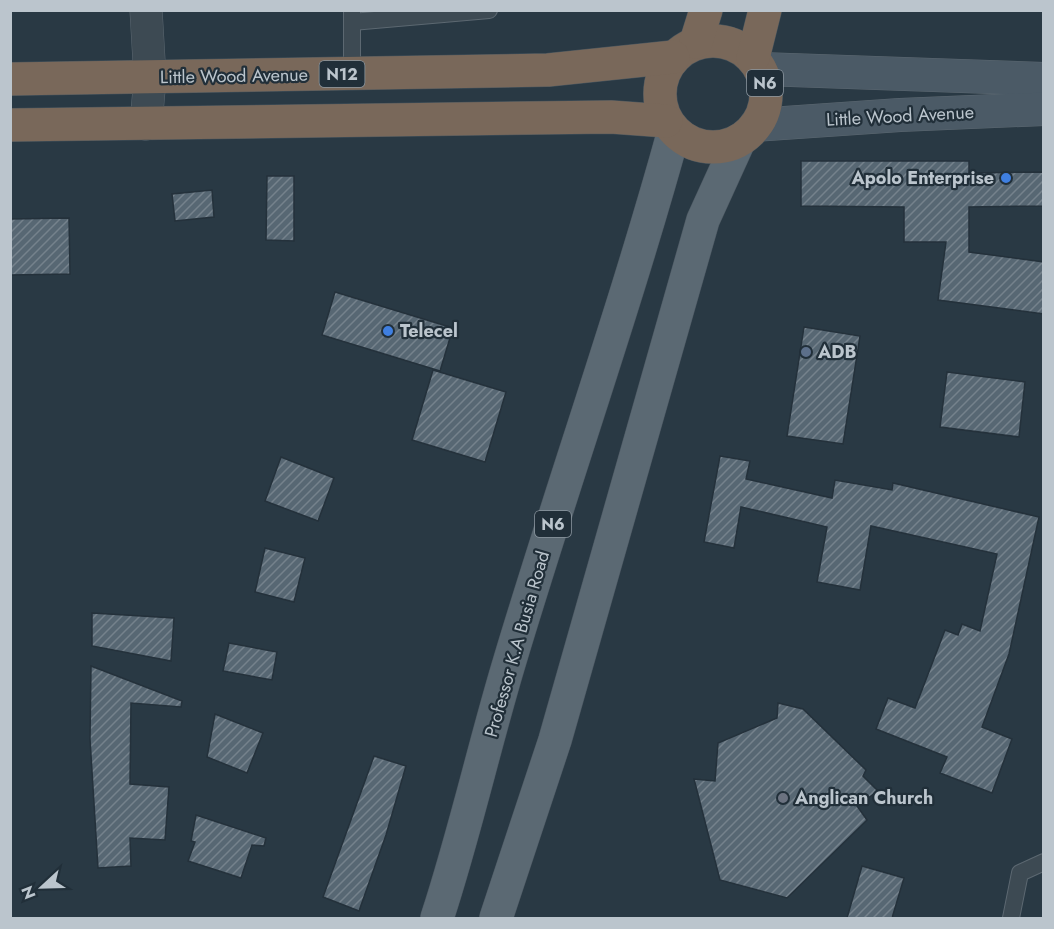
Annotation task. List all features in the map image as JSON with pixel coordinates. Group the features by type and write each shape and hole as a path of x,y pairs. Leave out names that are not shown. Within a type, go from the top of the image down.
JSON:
{"highway":[{"name":"N6","path":"670,126 660,104 660,88 664,72 685,50 706,10"},
{"name":"N6","path":"747,133 766,98 756,64 765,10"},
{"name":"N6","path":"685,50 712,40 727,42 756,64"},
{"name":"Little Wood Avenue","path":"10,79 548,70 685,50"},
{"path":"10,125 610,117 670,126 691,143 711,148 747,133"}],"main road":[{"name":"Professor K.A Busia Road","path":"437,918 455,862 509,662 642,249 670,126"},
{"name":"N6","path":"496,918 555,740 703,220 747,133"}],"street":[{"path":"146,10 150,78 146,124"},
{"name":"Little Wood Avenue","path":"756,64 1044,79"},
{"name":"Little Wood Avenue","path":"747,133 900,115 1044,109"}],"lane":[{"path":"352,73 352,16 489,10"},
{"path":"1011,918 1020,873 1044,862"}],"building":[{"path":"801,161 969,161 969,173 1044,172 1044,206 969,207 969,252 1044,262 1044,314 938,300 946,242 904,242 904,207 801,206"},
{"path":"267,176 294,176 294,241 266,240"},
{"path":"212,190 214,217 175,221 172,194"},
{"path":"69,218 70,274 10,275 10,219"},
{"name":"Telecel","path":"335,292 453,328 440,371 322,335"},
{"path":"804,327 860,336 843,444 787,436"},
{"path":"433,370 506,392 485,462 412,440"},
{"path":"947,372 1025,382 1019,437 940,427"},
{"path":"720,456 750,461 746,479 832,498 835,480 892,490 893,483 1039,517 1009,654 982,727 1012,739 992,793 940,773 947,757 876,729 888,698 915,708 945,630 958,635 962,624 980,631 997,554 871,526 860,590 817,582 827,527 741,507 734,548 704,542"},
{"path":"281,457 334,478 318,521 265,501"},
{"path":"265,548 305,558 294,602 255,592"},
{"path":"92,613 174,618 171,661 92,646"},
{"path":"229,643 277,652 272,680 223,671"},
{"path":"91,666 182,701 181,707 131,703 130,784 169,787 165,840 130,838 131,866 98,868 90,739"},
{"name":"Anglican Church","path":"778,703 803,709 866,770 863,776 878,791 857,806 867,820 787,898 720,880 694,779 715,781 718,743 777,718"},
{"path":"215,714 263,733 247,773 207,757"},
{"path":"374,756 406,766 386,835 359,911 323,897"},
{"path":"196,815 266,838 264,846 252,845 241,878 188,861 195,842 191,841"},
{"path":"862,866 904,878 892,918 847,918"}],"place":[{"name":"Apolo Enterprise","path":"1006,178"},
{"name":"Telecel","path":"388,331"},
{"name":"ADB","path":"806,352"},
{"name":"Anglican Church","path":"783,798"}]}
